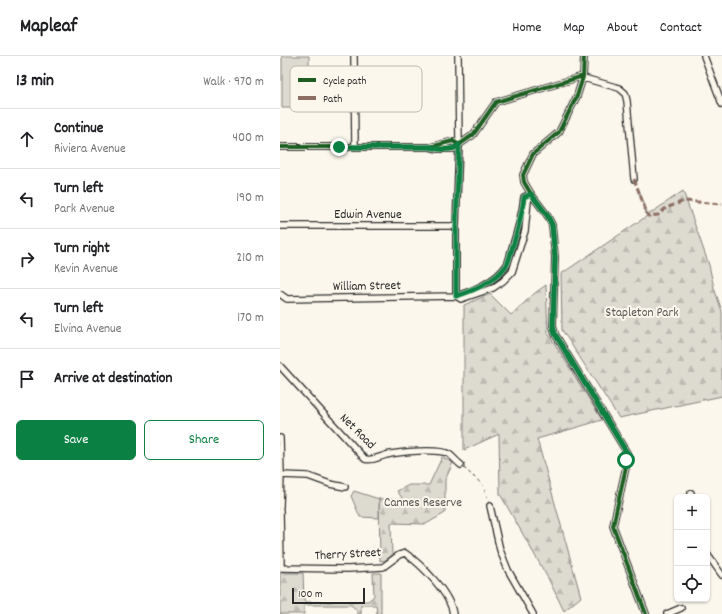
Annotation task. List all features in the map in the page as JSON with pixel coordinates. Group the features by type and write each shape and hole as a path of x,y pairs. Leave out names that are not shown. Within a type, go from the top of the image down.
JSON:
{"street":[{"path":"354,56 354,66"},
{"path":"458,56 459,145 456,226 456,296 490,280 501,272 507,265 520,222 524,197 531,194"},
{"path":"584,56 583,78 577,96 559,132 533,154 523,175 524,182 547,215 552,225 555,257 553,326 555,334 627,453 626,467 613,526 646,614"},
{"path":"704,56 722,104"},
{"path":"459,145 473,135 496,102 580,77 618,88 625,93 634,179"},
{"path":"355,112 355,147"},
{"path":"280,147 430,147 453,141 459,145"},
{"name":"William Street","path":"280,294 287,299 456,296 462,299 493,288 512,272 525,231 528,201 531,194"},
{"name":"Edwin Avenue","path":"280,226 456,226"},
{"name":"Net Road","path":"280,366 365,459 371,460 387,455 405,452 435,451 449,454 461,465"},
{"path":"280,438 280,506"},
{"path":"281,475 308,476 330,484 345,487"},
{"path":"490,506 500,550 508,570 533,614"},
{"path":"280,510 280,568"},
{"name":"Therry Street","path":"280,568 348,569 383,567 399,555 405,553 416,561 446,594 451,604 453,614"},
{"path":"710,558 722,575"},
{"path":"667,614 681,608"}],"path":[{"path":"461,465 483,485 490,506"}],"green space":[{"path":"282,56 309,56 309,66 290,66 290,108 282,108"},
{"name":"Stapleton Park","path":"638,187 648,215 683,191 709,265 714,288 722,311 722,396 619,418 562,330 561,274 647,216 637,188"},
{"path":"546,285 548,333 602,420 537,439 581,597 564,611 549,580 500,494 499,434 464,450 464,305 490,294 511,315"},
{"name":"Cannes Reserve","path":"442,457 453,463 445,480 445,513 426,524 391,523 392,555 386,560 380,561 379,499 403,499 397,491 409,485 429,485"},
{"path":"354,491 379,499 379,518 360,517 351,496"},
{"path":"280,573 303,573 304,600 307,602 368,601 374,596 373,573 381,573 381,614 377,614 376,605 361,605 361,614 357,614 357,610 351,605 304,605 304,614 280,614"}],"marked path":[{"path":"634,179 648,216 658,215 666,208 684,201 722,204"}],"cycle path":[{"path":"584,56 583,77 577,96 559,132 533,154 523,175 524,182 547,215 552,225 555,257 553,326 555,334 627,453 626,467 613,526 646,614"},
{"path":"438,149 453,149 473,135 496,102 583,77"},
{"path":"280,147 430,147 453,141 459,145"}],"route":[{"path":"339,147 430,147 438,149 453,149 459,145 456,226 456,296 490,280 501,272 507,265 520,222 524,197 531,194 541,206 552,225 555,257 553,326 555,334 627,453 626,460"}]}
